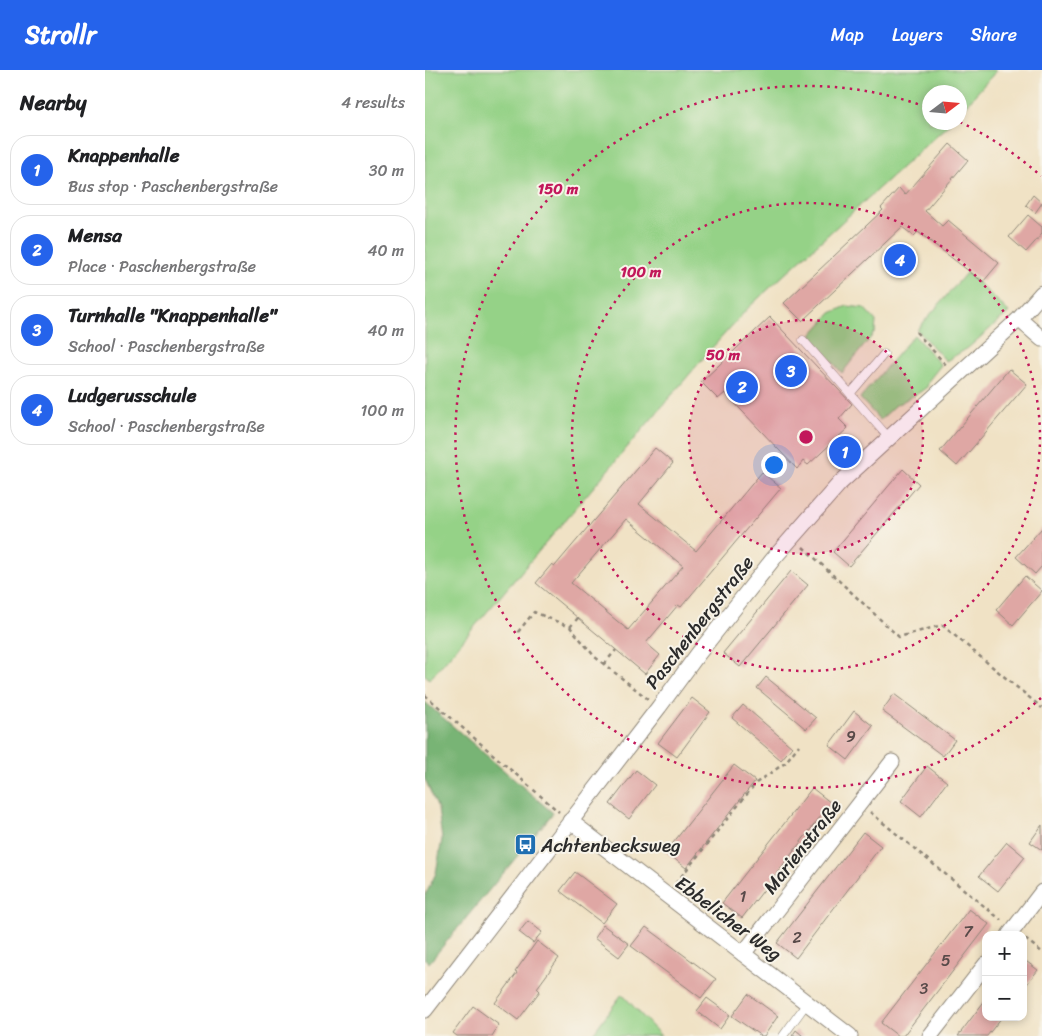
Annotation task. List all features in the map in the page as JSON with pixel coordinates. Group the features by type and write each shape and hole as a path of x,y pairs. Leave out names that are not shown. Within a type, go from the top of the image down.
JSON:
{"street":[{"name":"Paschenbergstraße","path":"425,1010 774,558 840,483 1019,319 1042,292"},
{"path":"1019,319 1042,339"},
{"name":"Marienstraße","path":"743,954 892,762"},
{"name":"Ebbelicher Weg","path":"570,821 850,1036"},
{"path":"1017,931 1042,892"},
{"path":"930,1036 982,969"}],"lane":[{"path":"803,340 889,438"},
{"path":"850,394 884,354"},
{"path":"783,1036 807,1003"}],"path":[{"path":"916,332 957,376"},
{"path":"793,536 899,637 942,625 1042,708"},
{"path":"518,632 534,612 569,627 595,657 659,707"},
{"path":"569,627 577,618"},
{"path":"604,664 616,650"},
{"path":"425,695 570,821"},
{"path":"666,896 756,783 785,763 799,744"},
{"path":"861,802 871,813 1011,931"},
{"path":"1027,942 1042,952"}],"green space":[{"path":"425,70 997,70 967,104 967,85 922,85 922,130 942,130 749,307 711,349 430,679 425,675"},
{"path":"967,272 1009,312 968,348 946,361 917,330"},
{"path":"847,306 864,308 876,321 875,332 842,373 810,336 831,313"},
{"path":"914,335 941,365 929,380 927,387 896,405 880,420 860,398"},
{"path":"425,702 553,813 429,963 425,959 425,896 436,873 442,839 438,809 425,779"},
{"path":"622,994 661,1036 591,1036"}],"building":[{"path":"950,144 968,160 925,211 942,226 948,220 999,263 983,282 918,232 914,236 902,227 802,321 784,303 883,210 881,208 899,188 905,195"},
{"path":"1033,195 1042,203 1035,213 1026,205"},
{"path":"1028,215 1042,227 1042,234 1026,252 1009,237"},
{"path":"770,317 852,404 839,419 848,428 808,465 803,461 797,469 725,393 718,399 701,382"},
{"path":"1009,369 1027,384 957,466 940,451"},
{"path":"655,448 673,463 639,504 696,551 762,472 781,488 681,607 678,605 646,643 660,655 645,674 536,583 552,564 555,566","holes":["626,519 683,566 628,630 571,583"]},
{"path":"903,469 919,484 849,566 833,552"},
{"path":"1042,528 1042,566 1035,574 1016,557"},
{"path":"791,571 808,585 740,667 723,653"},
{"path":"1025,576 1042,591 1013,625 996,610"},
{"path":"766,677 816,718 806,729 757,688"},
{"path":"894,694 955,740 943,756 882,711"},
{"path":"692,698 710,712 677,757 658,743"},
{"path":"743,705 792,747 781,760 732,718"},
{"path":"854,711 873,726 848,760 829,745"},
{"path":"734,765 755,781 686,868 666,852"},
{"path":"927,766 947,782 921,817 901,801"},
{"path":"636,770 655,785 629,819 610,804"},
{"path":"812,788 831,803 742,918 722,903"},
{"path":"1042,825 1042,850 1030,842"},
{"path":"863,832 881,846 796,958 777,943"},
{"path":"1007,842 1025,857 998,891 979,876"},
{"path":"575,872 617,904 602,923 560,891"},
{"path":"969,909 989,924 903,1036 898,1036 881,1023"},
{"path":"528,921 542,932 533,943 519,932"},
{"path":"603,925 629,944 619,957 594,938"},
{"path":"646,927 716,979 701,998 631,946"},
{"path":"537,941 559,958 537,988 540,991 518,1020 495,1003"},
{"path":"1027,962 1038,970 1027,984"},
{"path":"748,994 778,1016 764,1036 761,1036 732,1016"},
{"path":"707,998 730,1015 720,1029 697,1011"},
{"path":"982,1004 982,1021 999,1021 987,1036 958,1036"},
{"path":"473,1006 499,1025 492,1036 457,1036 453,1033"},
{"path":"796,1030 803,1036 792,1036"}],"place":[{"name":"Ludgerusschule","path":"900,260"},
{"name":"Turnhalle \"Knappenhalle\"","path":"791,371"},
{"name":"Mensa","path":"742,387"},
{"name":"Knappenhalle","path":"845,452"},
{"name":"Achtenbecksweg","path":"525,845"}]}
